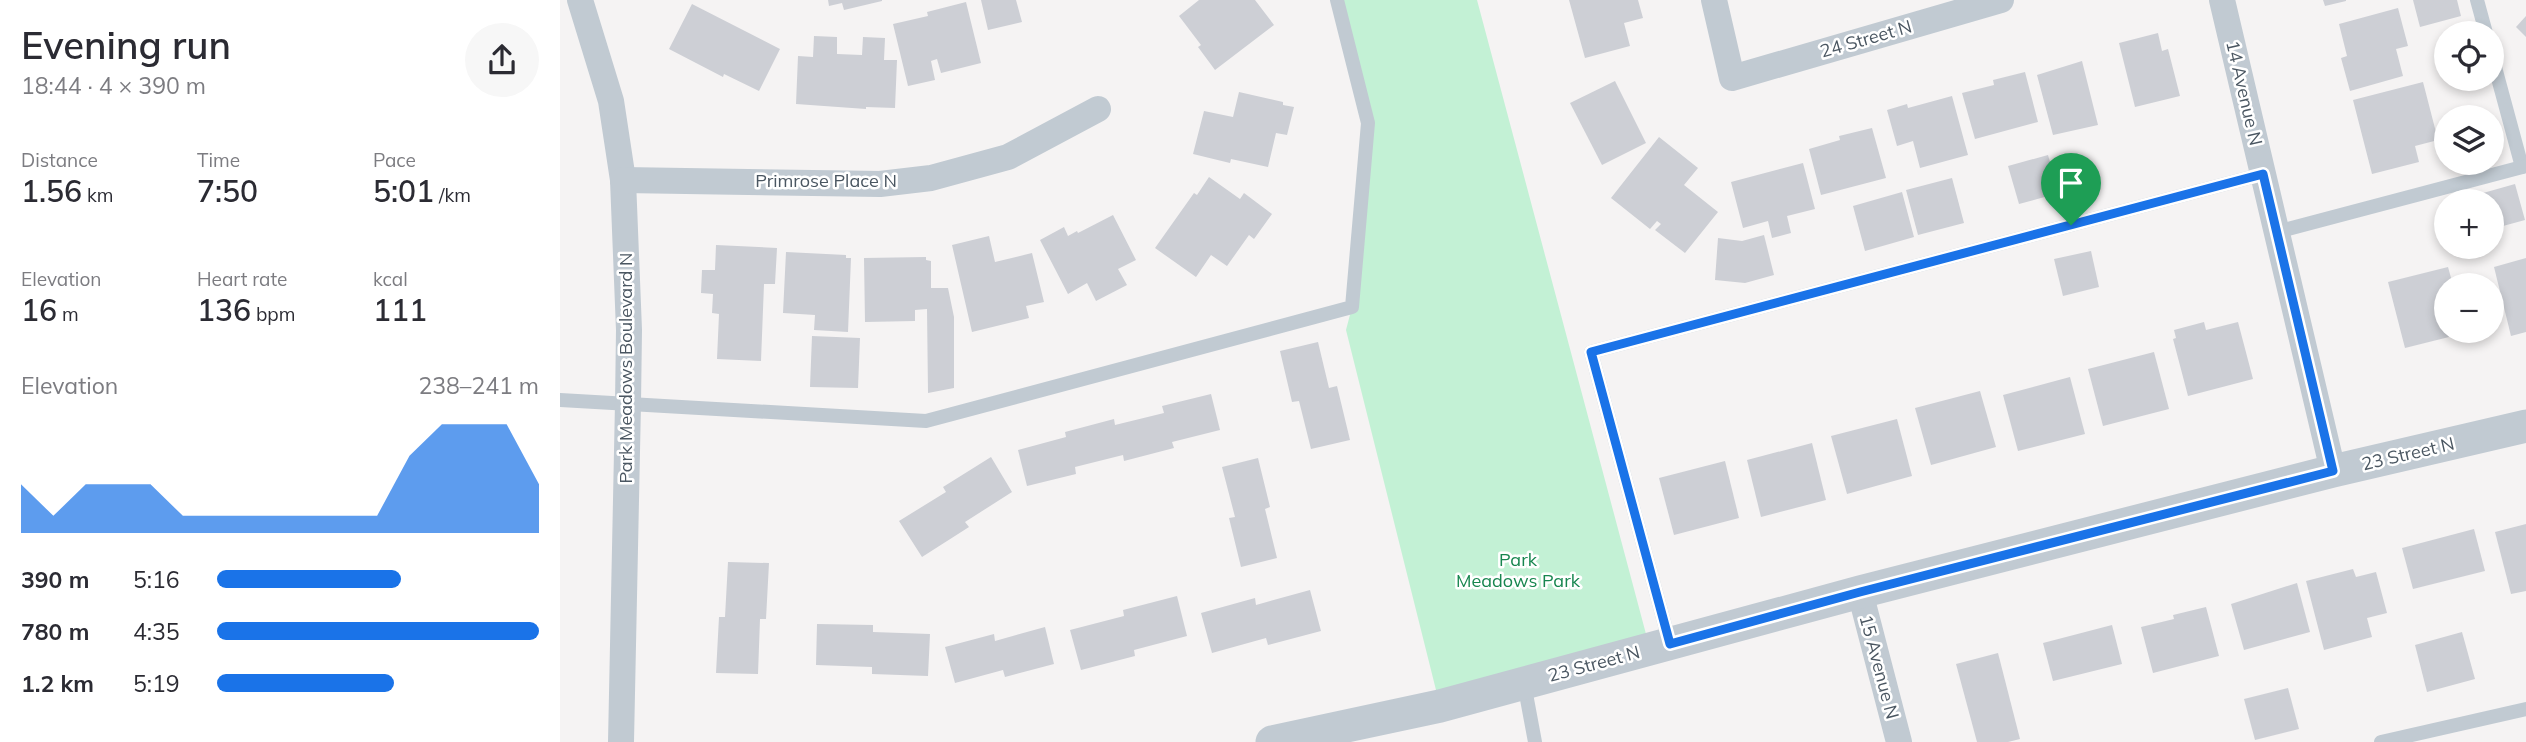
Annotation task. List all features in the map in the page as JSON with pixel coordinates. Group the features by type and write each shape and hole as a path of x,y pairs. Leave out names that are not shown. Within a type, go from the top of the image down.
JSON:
{"street":[{"name":"Park Meadows Boulevard N","path":"580,0 611,102 623,180 629,330 621,742"},
{"name":"24 Street N","path":"1714,0 1732,78 1971,4 2001,0"},
{"name":"14 Avenue N","path":"2222,0 2333,471"},
{"name":"Primrose Place N","path":"623,180 880,184 932,178 1009,157 1098,109"},
{"name":"23 Street N","path":"1272,742 1324,737 1860,592 2333,471 2526,426"},
{"name":"15 Avenue N","path":"1860,592 1899,742"}],"lane":[{"path":"560,400 926,421 1352,307 1368,123 1337,0"},
{"path":"2477,0 2483,21"},
{"path":"2277,232 2524,167 2502,91"},
{"path":"1670,644 1591,352 2263,174"},
{"path":"1524,683 1535,742"},
{"path":"2381,742 2526,709"}],"green space":[{"name":"Park Meadows Park","path":"1337,0 1477,0 1650,649 1440,706 1346,330 1352,307 1368,123"}],"building":[{"path":"828,0 882,1 844,10 842,3 829,6"},
{"path":"981,0 1016,0 1022,22 988,30"},
{"path":"1199,0 1255,0 1274,25 1215,70 1198,47 1201,45 1179,16"},
{"path":"1569,0 1638,0 1643,18 1624,23 1630,46 1585,58"},
{"path":"2323,0 2346,0 2346,1 2325,6"},
{"path":"2413,0 2457,0 2461,16 2434,21 2420,27"},
{"path":"966,2 981,63 941,73 937,59 931,61 935,80 908,86 893,24 928,16 927,12"},
{"path":"692,4 780,49 759,91 724,74 723,77 669,49"},
{"path":"2398,8 2408,46 2396,49 2403,76 2350,91 2341,58 2347,56 2339,24"},
{"path":"2526,16 2526,37 2516,27"},
{"path":"2158,33 2162,51 2168,49 2180,96 2135,107 2119,43"},
{"path":"814,36 837,37 837,54 862,55 863,37 885,38 884,60 897,60 895,108 866,109 796,104 798,56 813,57"},
{"path":"2082,61 2098,125 2053,135 2037,75"},
{"path":"2025,72 2038,122 1975,139 1962,93 1994,85 1993,80"},
{"path":"1615,81 1646,143 1602,165 1570,103"},
{"path":"2423,82 2434,125 2434,141 2415,146 2419,162 2372,174 2353,100"},
{"path":"1239,92 1294,107 1287,135 1276,133 1268,167 1231,159 1230,163 1193,154 1204,111 1233,117"},
{"path":"1952,96 1968,155 1920,168 1913,141 1897,146 1887,110 1907,104 1908,108"},
{"path":"1872,128 1886,178 1821,195 1809,149 1840,140 1839,136"},
{"path":"1659,137 1698,168 1684,185 1718,212 1685,253 1655,230 1661,224 1657,221 1650,229 1611,198"},
{"path":"2048,155 2059,193 2019,204 2008,166"},
{"path":"1803,163 1815,209 1787,216 1791,233 1772,238 1768,221 1743,228 1731,182"},
{"path":"1209,177 1240,199 1244,193 1272,214 1254,239 1249,235 1227,266 1211,255 1196,277 1155,248 1194,193 1197,195"},
{"path":"1952,178 1964,223 1918,235 1906,190"},
{"path":"2515,184 2525,220 2504,226 2504,189 2497,189"},
{"path":"1902,192 1914,237 1865,251 1853,206"},
{"path":"1113,215 1136,260 1118,269 1127,285 1096,301 1087,283 1068,294 1040,240 1064,227 1068,236 1077,231 1078,233"},
{"path":"1764,235 1774,275 1745,283 1715,280 1718,238 1742,241"},
{"path":"989,236 995,262 1032,253 1044,302 1026,306 1029,318 972,332 952,245"},
{"path":"716,245 777,248 775,284 764,284 761,361 717,359 719,314 712,313 713,294 701,293 702,270 715,270"},
{"path":"2091,251 2099,287 2063,296 2054,259"},
{"path":"786,252 846,255 846,258 851,258 848,332 814,330 815,315 783,313"},
{"path":"926,257 926,260 931,261 931,288 948,288 954,317 954,388 928,393 927,309 915,310 915,321 865,322 864,258"},
{"path":"2526,258 2526,332 2511,336 2504,308 2504,273 2495,273 2494,267"},
{"path":"2448,267 2450,273 2434,273 2434,341 2405,348 2388,282"},
{"path":"2204,322 2206,330 2238,322 2253,379 2188,396 2173,339 2176,338 2174,330"},
{"path":"812,336 860,338 858,388 810,387"},
{"path":"1318,342 1329,388 1337,386 1350,440 1311,449 1299,401 1292,402 1280,351"},
{"path":"2154,352 2169,409 2103,426 2088,369"},
{"path":"2070,377 2085,434 2018,451 2003,395"},
{"path":"1980,391 1996,447 1931,465 1915,408"},
{"path":"1211,394 1220,430 1172,442 1174,448 1124,461 1123,455 1075,467 1076,474 1027,486 1018,450 1066,437 1065,432 1114,419 1115,425 1164,413 1162,406"},
{"path":"1897,419 1912,476 1847,494 1831,436"},
{"path":"1812,443 1826,500 1761,517 1747,460"},
{"path":"991,457 1012,492 965,522 969,527 922,557 899,521 946,492 943,487"},
{"path":"1258,458 1270,507 1265,509 1277,558 1241,567 1229,518 1235,517 1222,467"},
{"path":"1725,461 1739,518 1674,535 1659,478"},
{"path":"2526,524 2526,591 2511,594 2495,532"},
{"path":"2474,529 2485,571 2413,589 2402,548"},
{"path":"728,562 769,563 766,619 760,619 758,674 716,673 719,617 725,617"},
{"path":"2353,569 2356,577 2376,572 2387,613 2367,618 2372,637 2324,650 2306,581"},
{"path":"2297,583 2310,632 2244,650 2231,604"},
{"path":"1310,590 1321,631 1268,645 1266,638 1212,653 1201,613 1255,598 1256,605"},
{"path":"1177,596 1187,636 1134,650 1135,656 1081,670 1070,630 1124,616 1123,610"},
{"path":"2206,607 2219,656 2153,673 2141,627"},
{"path":"817,624 873,625 873,632 930,634 928,676 872,674 872,667 816,665"},
{"path":"2112,625 2122,664 2053,681 2043,643"},
{"path":"1045,627 1054,664 1005,677 1003,670 955,683 945,647 994,634 995,641"},
{"path":"2462,632 2475,679 2427,692 2415,645"},
{"path":"1998,653 2020,739 2008,742 1977,742 1956,664"},
{"path":"2288,688 2299,729 2255,740 2244,699"}],"route":[{"path":"2263,174 2333,471 1860,592 1670,644 1591,352 2071,225 2263,174"}]}
